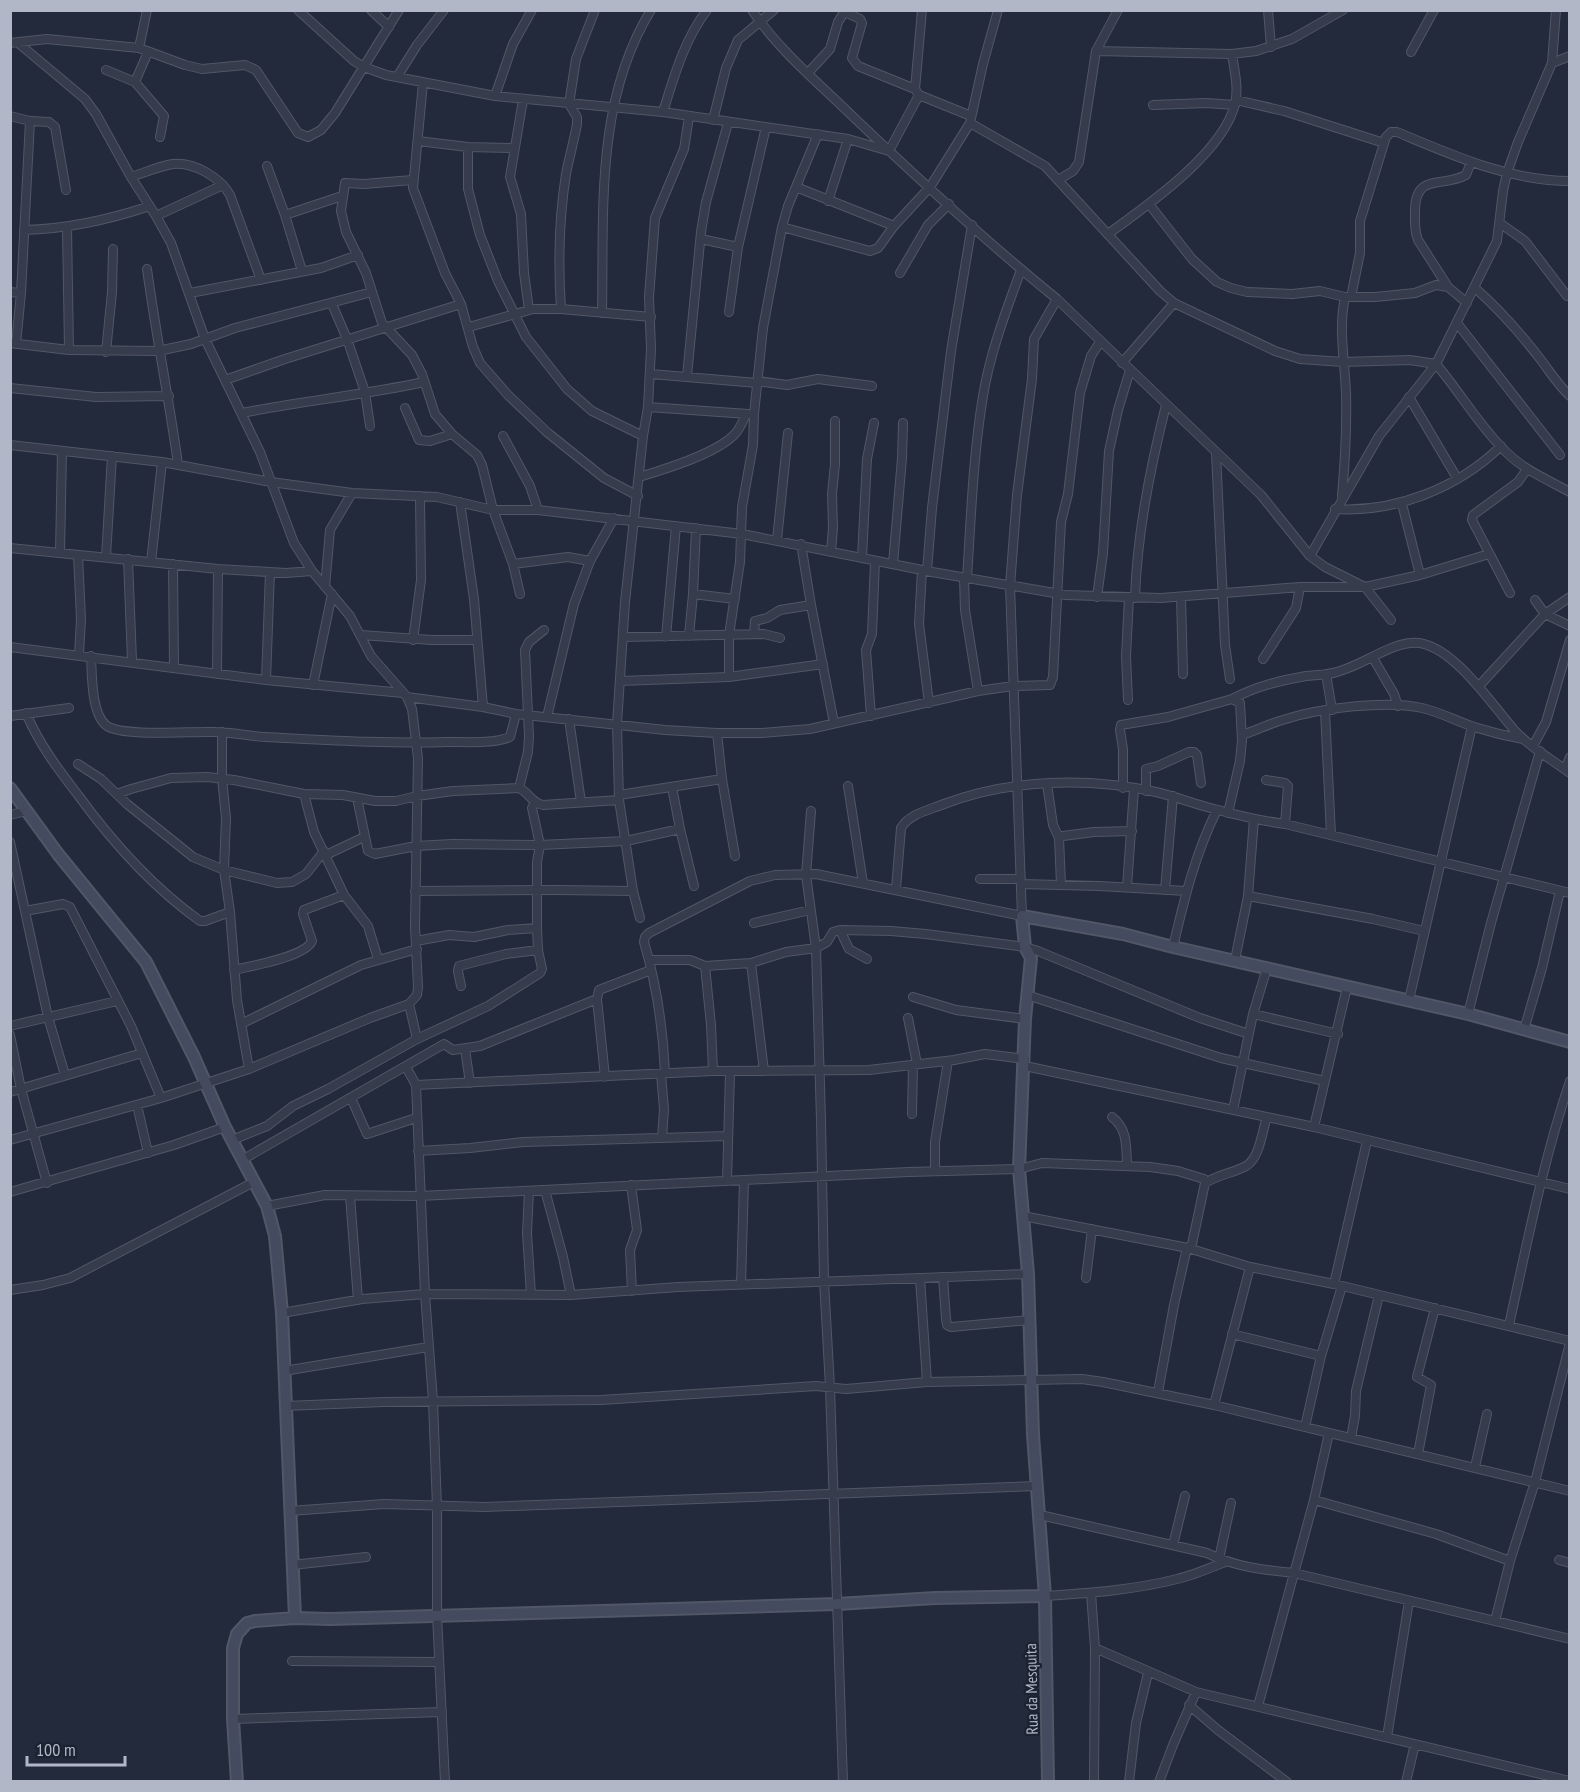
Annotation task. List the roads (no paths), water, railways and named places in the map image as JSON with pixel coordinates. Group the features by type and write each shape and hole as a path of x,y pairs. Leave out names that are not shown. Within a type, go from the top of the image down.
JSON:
{"street":[{"path":"139,48 147,10"},
{"path":"298,10 346,55 364,67 397,77 523,100 663,112 818,134 848,139 889,151"},
{"path":"371,10 389,27"},
{"path":"14,43 47,39 139,48 202,69 231,66 251,67 256,70 298,133 308,137 321,130 335,113 399,10"},
{"path":"397,77 417,45 444,10"},
{"path":"495,96 513,44 532,10"},
{"path":"561,309 558,271 563,206 566,174 577,124 577,117 569,104 576,59 595,10"},
{"path":"602,313 606,151 618,83 631,48 651,10"},
{"path":"663,112 678,63 700,19 707,10"},
{"path":"752,10 760,23 807,73 889,151 1021,270 1057,299 1261,495 1310,556 1325,567 1365,587 1391,620"},
{"path":"713,120 726,68 738,40 774,10"},
{"path":"889,151 917,92 922,10"},
{"path":"782,227 870,251 878,248 894,226 930,187 970,120 998,10"},
{"path":"1058,180 1073,171 1079,162 1096,51 1118,10"},
{"path":"1268,10 1271,47"},
{"path":"1096,51 1232,54 1256,51 1292,39 1343,10"},
{"path":"1411,52 1434,10"},
{"path":"1310,556 1378,436 1436,364 1497,241 1507,172 1552,63 1556,10"},
{"path":"807,73 830,49 838,22 843,14 847,13 860,19 862,23 852,58 853,62 970,120 1045,166 1160,291 1174,303 1275,351 1300,359 1343,362 1410,360 1436,364 1501,446 1527,469 1569,492"},
{"path":"10,1140 161,1098 249,1069 409,1004 417,995 418,987 415,891 418,758 412,709 405,695 371,656 350,616 312,571 294,543 260,452 205,339 171,243 96,114 85,99 14,43"},
{"path":"135,82 148,52"},
{"path":"1108,234 1149,204 1207,152 1224,131 1235,102 1232,54"},
{"path":"1552,63 1569,56"},
{"path":"106,70 135,82 164,116 160,137"},
{"path":"423,83 412,180 418,206 460,304 480,363 508,395 548,433 604,478 638,496"},
{"path":"523,100 510,177 522,214 524,273 529,310"},
{"path":"1153,105 1235,102 1284,111 1384,143"},
{"path":"10,116 30,121 49,122 55,127 66,190"},
{"path":"640,918 633,891 619,798 617,724 622,637 651,374 649,297 655,218 684,149 689,117"},
{"path":"30,121 21,293 13,343 69,350 159,351 205,339 235,328 372,292"},
{"path":"687,376 700,239 706,202 728,123"},
{"path":"729,312 738,247 766,127"},
{"path":"1341,501 1347,447 1341,326 1360,253 1360,221 1386,137 1391,132 1397,132 1471,162 1535,179 1569,181"},
{"path":"729,677 729,635 742,534 742,507 753,445 750,414 757,382 763,328 782,227 818,134"},
{"path":"828,201 848,139"},
{"path":"418,141 468,147 514,148"},
{"path":"468,147 468,189 480,235 525,337 567,389 592,411 643,436"},
{"path":"1467,303 1448,287 1415,233 1415,200 1417,192 1426,184 1452,181 1466,175 1471,162"},
{"path":"131,177 175,164 211,175 223,185 230,195 261,280"},
{"path":"267,166 302,271"},
{"path":"412,180 364,184 347,182 344,185 341,211 346,232 358,255 382,323 412,355 435,414 452,434 477,455 482,465 493,510 513,564 520,594"},
{"path":"156,216 223,185"},
{"path":"796,187 894,226"},
{"path":"285,215 342,196"},
{"path":"900,273 928,225 949,204"},
{"path":"1149,204 1192,259 1217,282 1247,292 1292,294 1320,291 1348,297 1415,293 1436,285 1448,287"},
{"path":"24,230 67,227 116,217 150,206"},
{"path":"1501,224 1525,241 1567,296"},
{"path":"929,703 919,624 951,351 967,242 972,225"},
{"path":"67,227 69,350"},
{"path":"700,239 738,247"},
{"path":"106,352 112,292 113,249"},
{"path":"190,293 321,268 358,255"},
{"path":"147,269 178,464"},
{"path":"978,692 965,610 975,464 983,395 999,330 1021,270"},
{"path":"1475,288 1513,326 1569,396"},
{"path":"10,292 21,293"},
{"path":"1022,916 1010,586 1017,495 1032,379 1034,339 1057,299"},
{"path":"1122,363 1174,303"},
{"path":"332,304 365,392 370,426"},
{"path":"225,380 460,304"},
{"path":"469,327 529,310 561,309 651,317"},
{"path":"1457,323 1560,455"},
{"path":"10,647 313,686 405,695 516,714 717,733 761,733 810,729 978,692 1013,686 1050,685 1061,522 1068,494 1080,393 1091,356 1100,342"},
{"path":"1097,597 1109,451 1130,370"},
{"path":"651,374 787,385 818,379 872,386"},
{"path":"242,413 424,382"},
{"path":"10,388 96,397 169,396"},
{"path":"1409,397 1456,478"},
{"path":"1128,700 1126,656 1139,533 1156,442 1166,405"},
{"path":"648,407 750,414"},
{"path":"405,408 419,440 430,441 452,434"},
{"path":"639,477 660,471 717,447 734,435 750,414"},
{"path":"831,551 835,421"},
{"path":"862,558 867,463 874,423"},
{"path":"893,564 903,423"},
{"path":"777,540 788,433"},
{"path":"504,436 530,486 538,510"},
{"path":"10,445 178,464 271,482 352,493 420,496 493,510 538,510 742,534 801,544 925,571 1057,594 1097,597 1181,597 1300,587 1365,587 1420,575 1489,554"},
{"path":"1335,510 1354,511 1402,504 1483,464 1501,446"},
{"path":"60,553 62,451"},
{"path":"1216,453 1215,475 1226,658 1230,679"},
{"path":"106,557 112,456"},
{"path":"152,561 162,462"},
{"path":"1510,593 1472,520 1473,515 1518,482 1527,469"},
{"path":"326,587 330,531 352,493"},
{"path":"413,640 421,580 420,496"},
{"path":"460,502 474,599 483,707"},
{"path":"1402,504 1420,575"},
{"path":"547,717 574,604 590,561 614,518"},
{"path":"666,637 676,526"},
{"path":"689,636 696,528"},
{"path":"801,544 834,723"},
{"path":"10,548 218,569 270,572 312,571"},
{"path":"78,555 81,619 79,655"},
{"path":"513,564 568,557 590,561"},
{"path":"128,559 132,662"},
{"path":"871,716 866,650 872,634 875,561"},
{"path":"173,564 174,668"},
{"path":"217,674 218,569"},
{"path":"266,680 270,572"},
{"path":"1263,658 1296,608 1300,587"},
{"path":"313,686 332,594"},
{"path":"693,594 735,599"},
{"path":"1181,597 1183,674"},
{"path":"1479,686 1545,614 1569,597"},
{"path":"1535,600 1545,614 1569,626"},
{"path":"754,634 755,621 767,618 780,610 811,605"},
{"path":"519,788 528,752 525,650 529,642 544,630"},
{"path":"622,637 754,634 780,638"},
{"path":"361,635 413,640 476,640"},
{"path":"1468,1014 1491,923 1506,876 1536,749 1569,640"},
{"path":"1123,788 1121,725 1168,717 1232,699 1257,686 1326,674 1359,665 1411,642 1438,648 1479,686 1524,739 1567,771 1569,757"},
{"path":"91,656 95,702 102,722 126,732 222,732 350,742 416,743 508,739 513,732 516,714"},
{"path":"1373,658 1394,694 1398,706"},
{"path":"620,681 729,677 823,664"},
{"path":"1326,674 1330,835"},
{"path":"1228,813 1240,761 1242,735 1240,703 1232,699"},
{"path":"1242,735 1286,719 1328,710 1398,706 1420,708 1472,726 1524,739"},
{"path":"10,716 69,708"},
{"path":"26,713 35,734 74,791 121,850 150,881 200,921 230,912"},
{"path":"569,719 581,802"},
{"path":"1409,1000 1472,726"},
{"path":"222,732 222,778 226,818 224,870 234,970 249,1069"},
{"path":"717,733 735,856"},
{"path":"1146,791 1146,769 1189,752 1197,755 1201,783"},
{"path":"78,764 102,779 193,857 224,870 277,883 292,882 306,874 325,853 364,837"},
{"path":"117,794 171,778 222,778 304,794 343,795 375,801 396,801 417,795 453,791 519,788 525,791 535,803 543,805 619,798 722,778"},
{"path":"1266,780 1285,783 1288,786 1285,824"},
{"path":"896,889 901,828 904,822 913,816 958,799 1017,785 1082,783 1173,796 1228,813 1285,824 1569,893"},
{"path":"1047,784 1053,825 1059,838 1061,884"},
{"path":"848,786 863,883"},
{"path":"672,787 694,886"},
{"path":"10,788 58,854 146,962 206,1082 225,1127 267,1206 275,1236 282,1313 295,1618"},
{"path":"1127,887 1134,789"},
{"path":"304,794 314,832 344,894 368,926 378,959"},
{"path":"1165,890 1173,796"},
{"path":"357,798 368,850 375,854 416,846 452,844 540,845 626,841 680,829"},
{"path":"237,1150 293,1106 417,1039 488,1006 540,973 542,969 537,950 536,891 540,845 532,808 535,803"},
{"path":"1173,947 1186,891 1207,831 1217,810"},
{"path":"10,815 26,811"},
{"path":"811,811 806,875 816,948 824,1281 830,1387 843,1782"},
{"path":"1235,960 1248,896 1254,819"},
{"path":"1059,838 1094,832 1131,831"},
{"path":"10,842 48,1017 64,1075"},
{"path":"662,1138 663,1032 644,942 645,937 750,881 775,875 816,874 1123,934 1468,1014 1569,1042"},
{"path":"980,879 1186,891"},
{"path":"415,891 633,891"},
{"path":"1524,1030 1542,968 1560,891"},
{"path":"234,970 291,956 310,946 312,941 304,910 344,894"},
{"path":"1248,896 1373,919 1424,931"},
{"path":"25,911 67,904 127,1017 161,1098"},
{"path":"754,924 810,910"},
{"name":"Rua da Mesquita","path":"1022,916 1025,946 1031,958 1025,1019 1019,1169 1028,1274 1044,1596 1048,1782"},
{"path":"241,1024 361,965 416,945 449,935 474,937 508,930 537,928"},
{"path":"649,960 690,960 705,966 751,963 786,952 816,948 826,942 833,932 840,930 926,934 1025,946 1070,962 1200,1018 1249,1034"},
{"path":"840,930 849,949 867,959"},
{"path":"461,986 459,966 506,954 537,950"},
{"path":"751,963 764,1071"},
{"path":"705,966 713,1071"},
{"path":"1233,1110 1253,1014 1267,968"},
{"path":"605,1077 597,999 599,990 651,970"},
{"path":"1314,1127 1338,1034 1347,987"},
{"path":"1027,995 1242,1064 1325,1081"},
{"path":"913,997 956,1010 1025,1019"},
{"path":"237,1150 351,1098 444,1044 452,1050 480,1046 597,999"},
{"path":"10,1026 117,1001"},
{"path":"409,1004 417,1039"},
{"path":"1253,1014 1338,1034"},
{"path":"908,1018 915,1065 912,1114"},
{"path":"10,1035 21,1089 46,1183"},
{"path":"465,1049 470,1083"},
{"path":"10,1092 142,1053"},
{"path":"416,1085 713,1071 868,1070 948,1061 985,1054 1314,1127 1569,1189"},
{"path":"935,1172 935,1142 948,1061"},
{"path":"406,1066 416,1085 425,1294 433,1401 437,1615 445,1782"},
{"path":"727,1181 730,1072"},
{"path":"1509,1325 1554,1130 1569,1081"},
{"path":"351,1098 367,1134 416,1118"},
{"path":"137,1105 148,1153"},
{"path":"1112,1117 1123,1129 1126,1138 1127,1165"},
{"path":"1205,1183 1219,1174 1245,1166 1252,1161 1267,1117"},
{"path":"10,1192 148,1153 225,1127"},
{"path":"418,1151 523,1142 728,1136"},
{"path":"1305,1427 1338,1285 1367,1141"},
{"path":"267,1206 325,1196 420,1196 1019,1169 1042,1163 1087,1166 1127,1165 1178,1171 1204,1179 1205,1183 1192,1244 1188,1248 1174,1305 1158,1392"},
{"path":"741,1284 744,1180"},
{"path":"10,1290 70,1278 254,1182"},
{"path":"631,1185 637,1228 630,1250 632,1291"},
{"path":"545,1190 564,1257 571,1295"},
{"path":"529,1191 527,1233 531,1295"},
{"path":"350,1196 358,1300"},
{"path":"1023,1216 1188,1248 1250,1267 1379,1294 1569,1342 1535,1482 1510,1562 1495,1621"},
{"path":"1086,1278 1092,1229"},
{"path":"1214,1405 1250,1267"},
{"path":"282,1313 358,1300 425,1294 571,1295 741,1284 1028,1274"},
{"path":"943,1277 946,1319 947,1325 951,1328 1030,1320"},
{"path":"920,1278 927,1382"},
{"path":"1351,1438 1356,1391 1379,1294"},
{"path":"1418,1454 1431,1385 1417,1377 1435,1308"},
{"path":"1232,1334 1321,1356"},
{"path":"284,1371 428,1347"},
{"path":"285,1406 433,1401 601,1400 804,1386 846,1389 927,1382 1082,1379 1158,1392 1569,1491"},
{"path":"1475,1467 1487,1414"},
{"path":"1258,1706 1314,1500 1329,1433"},
{"path":"290,1511 391,1504 436,1507 834,1495 1037,1486"},
{"path":"1173,1545 1185,1496"},
{"path":"1314,1500 1436,1534 1510,1562"},
{"path":"1222,1560 1231,1503"},
{"path":"1040,1515 1207,1553 1222,1560 1259,1569 1294,1573 1569,1639"},
{"path":"291,1565 366,1557"},
{"path":"237,1782 233,1719 233,1648 237,1634 248,1623 255,1621 1044,1596 1091,1593 1180,1579 1222,1560"},
{"path":"1558,1560 1569,1563"},
{"path":"1091,1593 1095,1648 1094,1782"},
{"path":"1387,1737 1409,1601"},
{"path":"1095,1648 1196,1692 1569,1781"},
{"path":"292,1661 439,1662"},
{"path":"1129,1782 1136,1723 1148,1672"},
{"path":"1159,1782 1196,1692"},
{"path":"1190,1705 1210,1724 1287,1782"},
{"path":"233,1719 442,1712"},
{"path":"1406,1782 1415,1744"}]}
